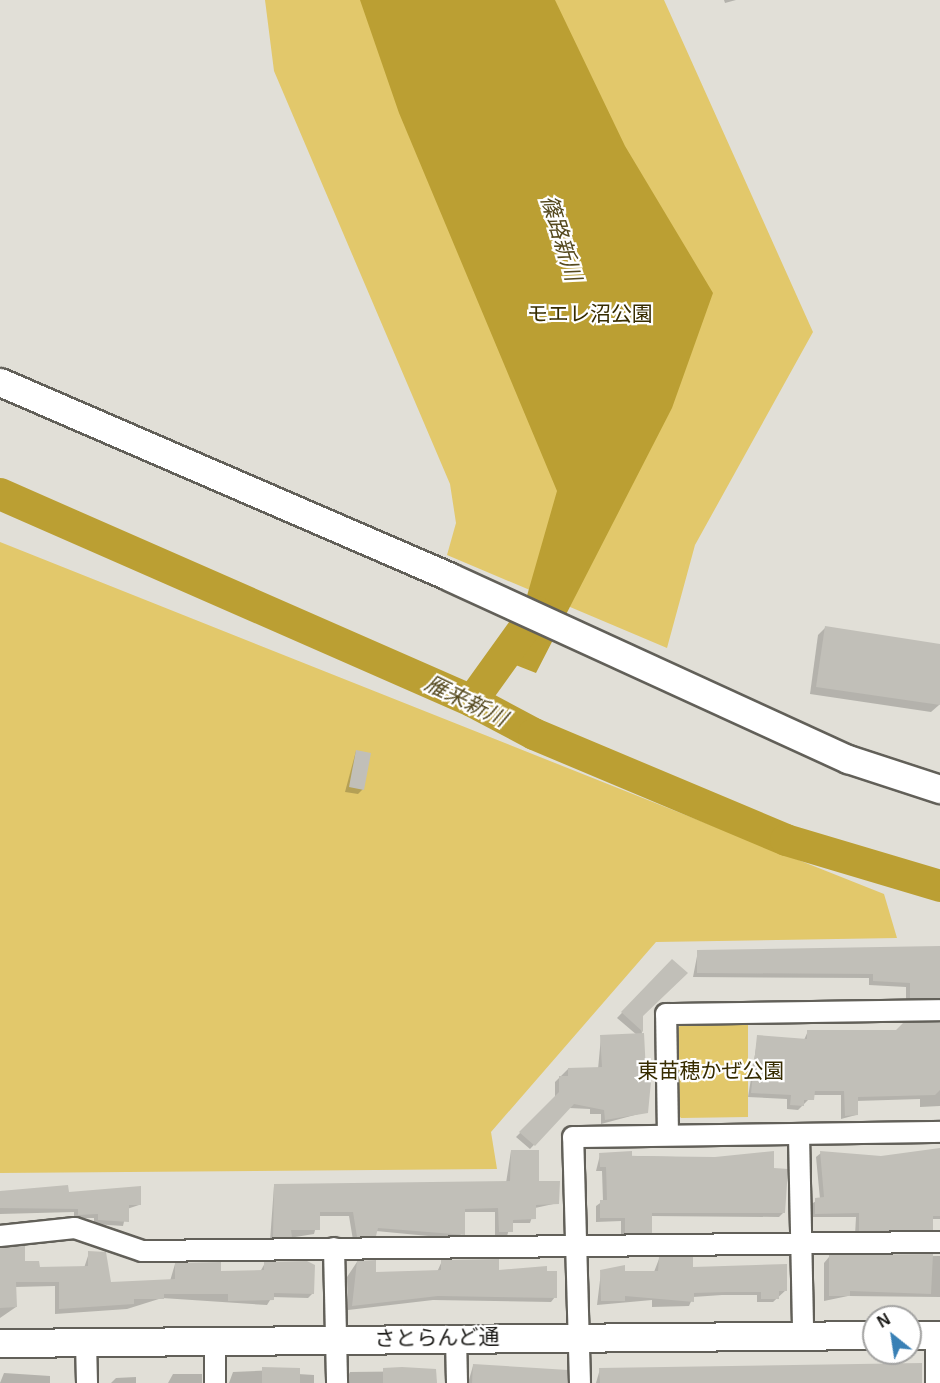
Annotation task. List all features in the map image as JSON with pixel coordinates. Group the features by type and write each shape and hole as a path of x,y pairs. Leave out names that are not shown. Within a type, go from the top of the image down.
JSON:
{"street":[{"path":"0,382 461,582 848,759 940,789"},
{"path":"668,1135 666,1014 940,1010"},
{"path":"580,1383 573,1137 940,1132"},
{"path":"800,1135 803,1334"},
{"path":"0,1236 75,1228 142,1251 577,1244 940,1242"},
{"path":"334,1248 337,1383"},
{"name":"さとらんど通","path":"0,1343 862,1335"},
{"path":"929,1335 936,1383"},
{"path":"456,1338 457,1383"},
{"path":"215,1341 215,1383"},
{"path":"86,1342 87,1383"}],"green space":[{"name":"モエレ沼公園","path":"265,0 664,0 813,332 695,545 667,648 447,555 456,523 450,484 274,71"},
{"path":"0,542 884,894 897,938 656,942 491,1132 497,1169 0,1173"},
{"name":"東苗穂かぜ公園","path":"748,1021 748,1117 681,1118 674,1110 674,1033 683,1022"}],"water":[{"path":"360,0 555,0 625,146 713,293 672,408 536,673 508,662 557,491 399,113"}],"building":[{"path":"825,626 940,644 940,705 816,687"},
{"path":"356,750 371,753 364,790 349,787"},
{"path":"940,946 940,998 910,998 910,983 873,981 873,974 697,973 697,950"},
{"path":"672,959 688,973 643,1016 643,1032 621,1012"},
{"path":"940,1022 940,1090 935,1095 858,1097 858,1115 845,1116 844,1091 815,1091 814,1100 804,1100 804,1106 790,1105 791,1095 751,1093 757,1035 807,1039 807,1030 896,1030 903,1023"},
{"path":"644,1033 646,1072 652,1071 648,1113 605,1120 604,1110 574,1104 535,1146 519,1132 559,1092 559,1076 568,1076 568,1068 602,1067 600,1035"},
{"path":"940,1148 940,1216 933,1216 933,1230 859,1231 859,1213 815,1214 815,1198 824,1197 820,1151 881,1156"},
{"path":"511,1150 539,1150 539,1181 560,1181 559,1204 536,1205 536,1219 513,1220 513,1232 499,1232 498,1208 465,1209 465,1235 378,1228 376,1236 357,1237 353,1212 320,1212 320,1230 291,1230 292,1237 273,1238 274,1184 510,1181"},
{"path":"632,1151 632,1156 715,1157 774,1151 774,1168 788,1169 785,1213 652,1213 652,1233 625,1234 625,1218 600,1218 600,1200 607,1200 606,1167 600,1167 599,1153"},
{"path":"68,1185 69,1192 141,1186 141,1205 129,1205 129,1222 98,1220 98,1214 78,1215 78,1209 0,1208 0,1191"},
{"path":"25,1245 25,1261 39,1261 40,1267 88,1266 88,1251 106,1252 111,1282 175,1279 175,1263 221,1262 221,1271 264,1270 264,1262 307,1261 315,1265 314,1294 274,1293 274,1300 228,1301 228,1294 164,1294 164,1299 134,1299 134,1304 59,1309 59,1282 16,1282 17,1307 0,1308 0,1248"},
{"path":"933,1254 931,1294 850,1291 850,1296 829,1296 829,1255"},
{"path":"659,1257 693,1257 693,1267 787,1264 787,1291 779,1291 779,1299 761,1299 761,1292 727,1292 694,1293 694,1302 625,1296 625,1301 601,1301 600,1270 625,1265 625,1271 658,1271"},
{"path":"499,1259 499,1270 547,1266 547,1271 557,1271 557,1298 438,1296 352,1306 357,1261 376,1260 376,1272 441,1270 441,1260"},
{"path":"473,1364 568,1370 568,1383 472,1383"},
{"path":"922,1365 922,1383 600,1383 599,1368"},
{"path":"262,1367 300,1368 300,1383 262,1383"},
{"path":"383,1368 436,1369 437,1383 383,1383"}],"waterway":[{"name":"雁来新川","path":"0,494 472,701 534,734 786,840 940,886"},
{"name":"篠路新川","path":"472,701 536,612"}]}
